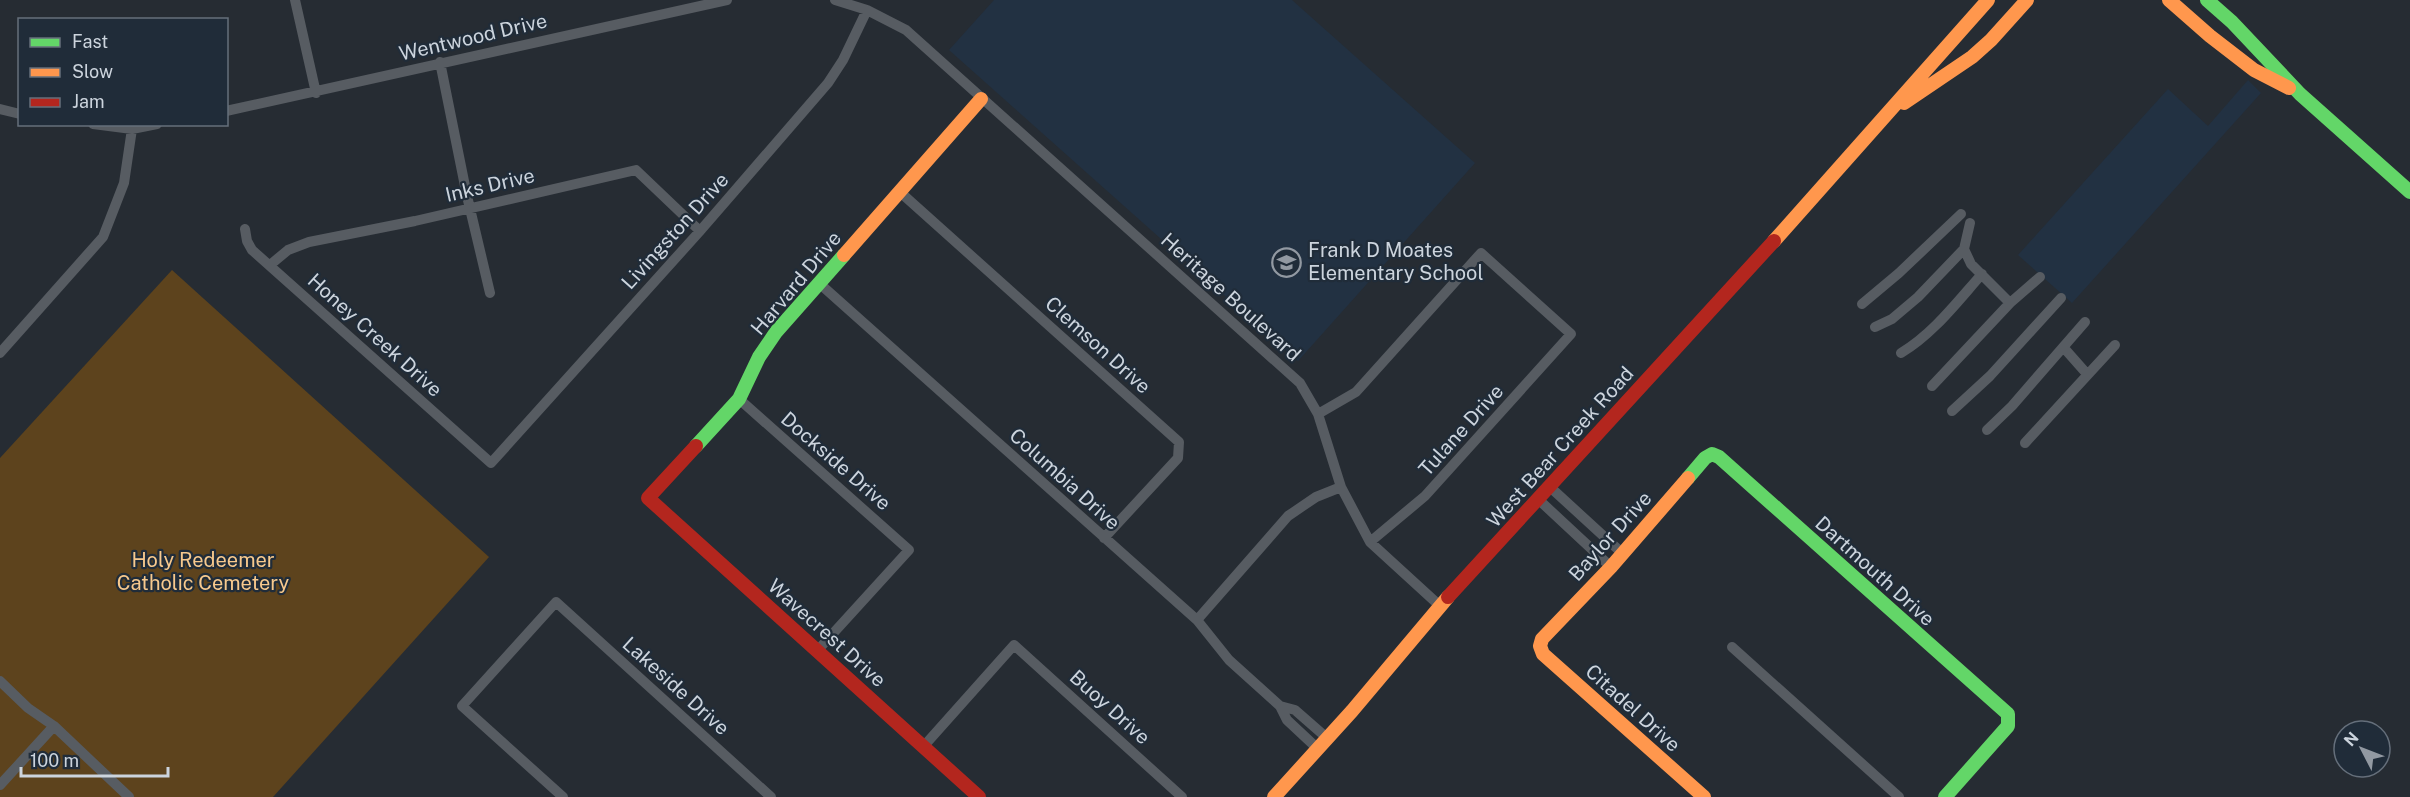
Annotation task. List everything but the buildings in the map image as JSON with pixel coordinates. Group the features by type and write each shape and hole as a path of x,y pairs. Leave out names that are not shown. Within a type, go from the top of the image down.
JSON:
{"street":[{"path":"295,0 316,93"},
{"name":"Wentwood Drive","path":"228,111 316,93 440,62 727,0"},
{"path":"835,0 867,10"},
{"name":"West Bear Creek Road","path":"1274,797 1440,606 1539,500 1988,0"},
{"name":"West Bear Creek Road","path":"1878,124 1972,57 1991,40 2027,0"},
{"path":"2169,0 2254,70 2300,94"},
{"path":"2207,0 2232,22 2300,94 2410,192"},
{"name":"Heritage Boulevard","path":"867,10 906,30 1300,383 1318,414 1341,487 1370,542 1440,606"},
{"name":"Livingston Drive","path":"491,463 700,231 828,83 843,60 867,10"},
{"path":"440,62 490,293"},
{"name":"Harvard Drive","path":"648,498 739,399 759,357 776,332 981,99"},
{"path":"0,109 18,114"},
{"path":"109,126 132,129 147,126"},
{"path":"0,353 104,237 124,183 132,129"},
{"name":"Inks Drive","path":"270,265 288,250 309,242 636,170 700,231"},
{"name":"Clemson Drive","path":"900,192 1179,442 1178,458 1104,538"},
{"path":"1862,304 1899,273 1961,214"},
{"path":"1875,327 1892,320 1918,297 1964,249 1970,223"},
{"name":"Honey Creek Drive","path":"245,229 247,241 252,250 491,463"},
{"path":"1964,249 1971,264 2010,303"},
{"name":"Tulane Drive","path":"1318,414 1356,392 1481,253 1571,334 1425,496 1370,542"},
{"path":"1901,353 1936,326 1982,274"},
{"path":"1932,386 2010,303 2040,277"},
{"name":"Columbia Drive","path":"820,284 1197,620 1229,660 1280,706 1287,720 1318,749"},
{"path":"1952,411 1990,376 2061,298"},
{"path":"1987,430 2013,406 2085,322"},
{"path":"2025,443 2115,345"},
{"path":"2064,348 2087,374"},
{"name":"Dockside Drive","path":"739,399 909,550 817,651"},
{"name":"Baylor Drive","path":"1540,646 1542,639 1611,567 1705,458 1712,454"},
{"name":"Dartmouth Drive","path":"1712,454 2008,714 2008,726 1945,797"},
{"path":"1197,620 1288,516 1316,497 1341,487"},
{"path":"1550,487 1622,553"},
{"name":"Wavecrest Drive","path":"648,498 979,797"},
{"path":"1539,500 1611,567"},
{"name":"Lakeside Drive","path":"563,797 462,706 556,602 771,797"},
{"name":"Buoy Drive","path":"923,747 1014,645 1182,797"},
{"name":"Citadel Drive","path":"1540,646 1543,654 1704,797"},
{"path":"1732,647 1899,797"},
{"path":"0,681 28,708 54,726 129,797"},
{"name":"Columbia Drive","path":"1280,706 1295,710 1327,738"},
{"path":"0,785 54,726"}],"shaded area":[{"name":"Frank D Moates Elementary School","path":"994,0 1292,0 1475,163 1298,361 949,50"},
{"path":"2248,80 2261,93 2072,303 2018,255 2168,89 2208,126"}],"green space":[{"name":"Holy Redeemer Catholic Cemetery","path":"172,270 489,557 273,797 0,797 0,458"}],"traffic: fast":[{"path":"2207,0 2232,22 2300,94 2410,192"},
{"path":"696,446 739,399 759,357 776,332 844,255"},
{"path":"1688,478 1705,458 1712,454 1719,457 2008,714 2008,726 1945,797"}],"traffic: slow":[{"path":"1774,241 1988,0"},
{"path":"1904,103 1972,57 1991,40 2027,0"},
{"path":"2169,0 2254,70 2289,88"},
{"path":"844,255 981,99"},
{"path":"1688,478 1611,567 1542,639 1540,646 1543,654 1704,797"},
{"path":"1274,797 1352,711 1448,597"}],"traffic: jam":[{"path":"1448,597 1774,241"},
{"path":"696,446 648,498 979,797"}],"place":[{"name":"Frank D Moates Elementary School","path":"1287,262"}]}
